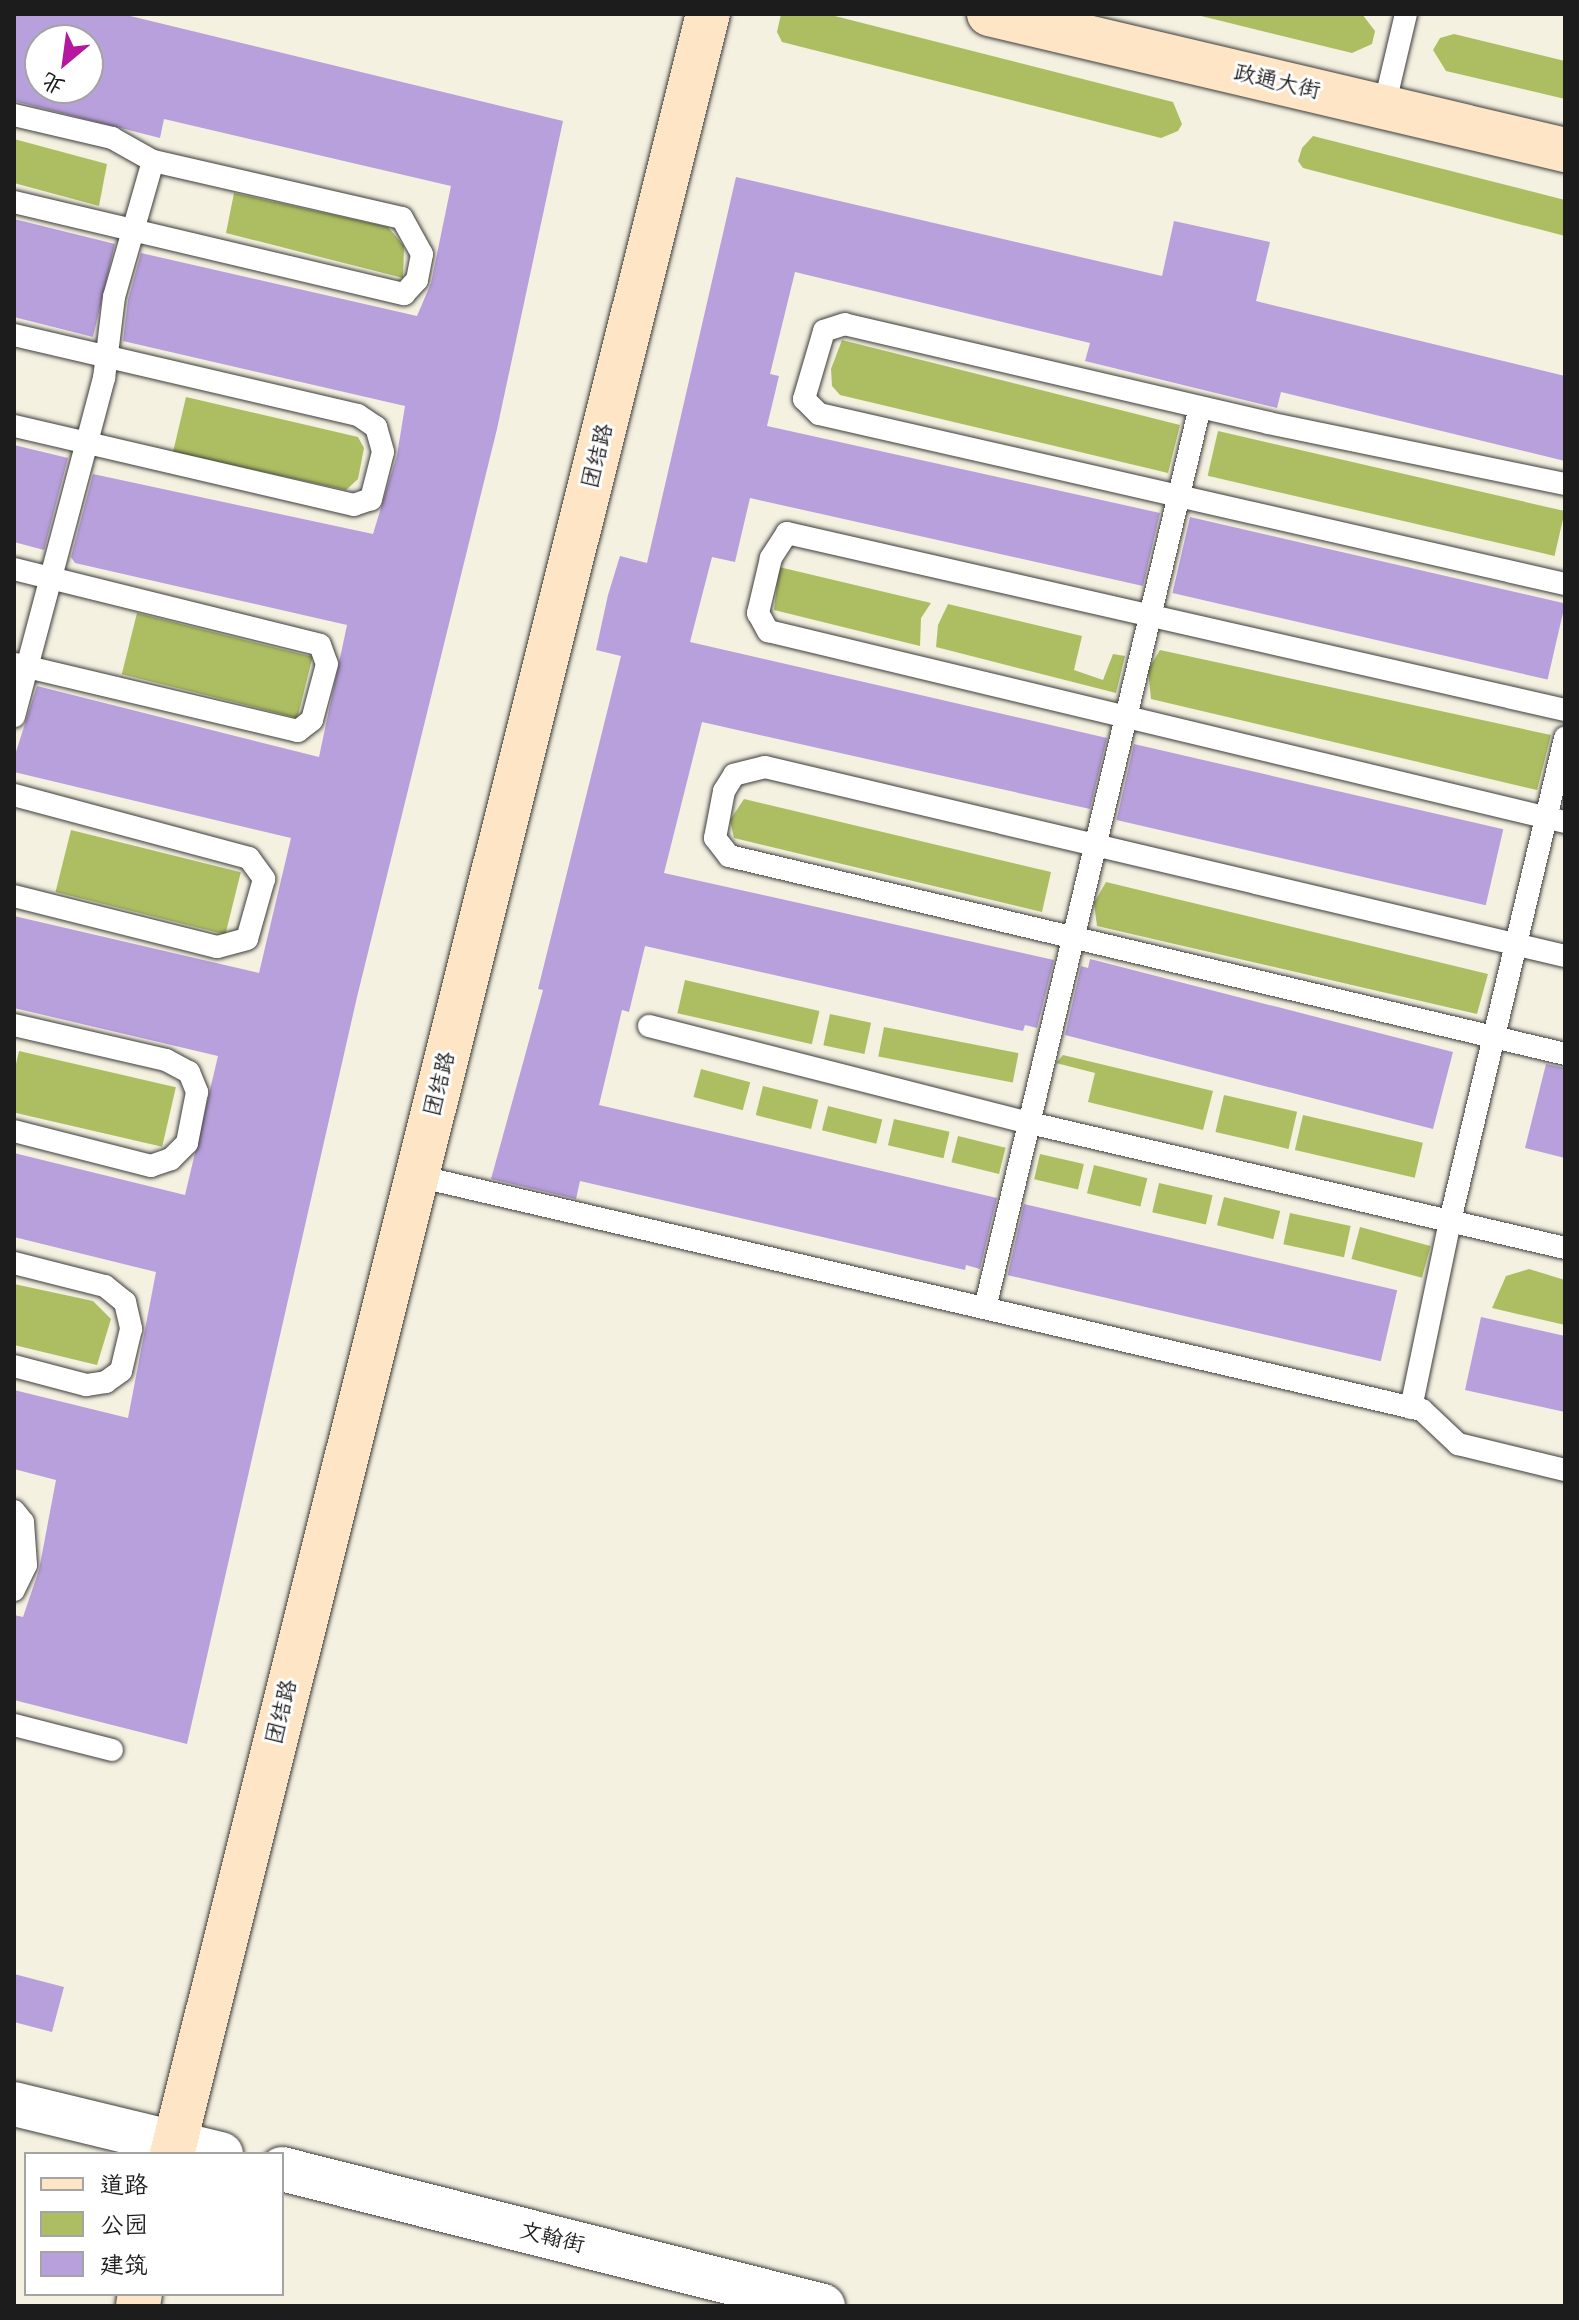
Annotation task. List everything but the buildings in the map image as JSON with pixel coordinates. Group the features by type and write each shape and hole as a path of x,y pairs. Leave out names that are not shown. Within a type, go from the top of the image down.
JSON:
{"street":[{"name":"团结路","path":"173,2148 708,14"},
{"name":"政通大街","path":"989,14 1565,150"},
{"path":"14,2104 173,2148 205,2152"},
{"name":"文翰街","path":"284,2170 796,2303"}],"lane":[{"path":"1384,107 1406,14"},
{"path":"14,115 112,138 153,161 402,218 422,254 417,280 404,294 14,202"},
{"path":"14,716 21,666 53,579 107,357 114,297 153,161"},
{"path":"1565,484 1200,407 845,324 824,331 815,348 804,399 819,414 1565,584"},
{"path":"14,335 358,415 376,427 383,452 371,499 354,505 14,426"},
{"path":"985,1308 1200,407"},
{"path":"1555,820 768,631 758,613 771,558 787,533 1565,710"},
{"path":"14,569 320,645 327,664 312,720 298,731 21,666"},
{"path":"1411,1408 1450,1221 1515,945 1555,820 1565,738"},
{"path":"1565,956 765,767 734,775 724,791 715,838 729,856 1565,1054"},
{"path":"14,795 249,858 264,879 247,939 217,947 14,896"},
{"path":"14,1025 166,1060 189,1072 197,1092 187,1143 171,1159 151,1166 14,1131"},
{"path":"649,1026 1030,1123 1565,1248"},
{"path":"417,1176 1422,1410 1458,1444 1565,1470"},
{"path":"14,1263 105,1286 125,1302 131,1329 121,1371 106,1382 86,1385 14,1366"},
{"path":"14,1511 23,1522 26,1565 14,1590"},
{"path":"14,1725 112,1750"}],"green space":[{"path":"781,14 827,14 1173,102 1182,124 1178,131 1161,138 782,42 777,32"},
{"path":"1193,14 1362,14 1375,31 1372,44 1352,53"},
{"path":"1454,34 1565,61 1565,99 1446,71 1433,50 1440,38"},
{"path":"1313,136 1565,200 1565,236 1303,168 1298,161 1302,148"},
{"path":"14,139 107,164 99,206 14,183"},
{"path":"234,193 388,227 404,246 403,278 226,233"},
{"path":"842,340 1180,425 1168,473 840,395 832,386 831,369"},
{"path":"186,397 358,437 364,448 358,479 346,490 173,452"},
{"path":"1218,431 1565,511 1555,556 1208,476"},
{"path":"779,567 931,603 921,618 920,646 774,610"},
{"path":"948,604 1082,636 1074,670 1103,680 1113,654 1125,656 1116,693 936,647 938,625"},
{"path":"137,613 313,657 297,718 122,674"},
{"path":"1160,650 1551,735 1537,790 1151,699 1148,670"},
{"path":"744,799 1051,872 1042,912 734,838 730,820"},
{"path":"71,830 241,872 225,934 56,892"},
{"path":"1106,882 1488,974 1477,1014 1097,926 1094,903"},
{"path":"685,980 819,1011 812,1044 677,1013"},
{"path":"830,1014 871,1023 864,1054 823,1045"},
{"path":"884,1027 1018,1053 1013,1083 878,1056"},
{"path":"19,1051 176,1087 162,1147 14,1112 14,1073"},
{"path":"1063,1055 1213,1091 1203,1130 1088,1102 1095,1073 1056,1063"},
{"path":"701,1069 750,1082 743,1110 693,1097"},
{"path":"763,1086 818,1100 811,1129 756,1115"},
{"path":"1224,1095 1297,1112 1289,1149 1215,1132"},
{"path":"828,1106 882,1120 876,1144 822,1130"},
{"path":"1303,1115 1423,1143 1415,1178 1295,1150"},
{"path":"894,1119 950,1132 943,1158 888,1145"},
{"path":"958,1136 1006,1148 999,1174 951,1162"},
{"path":"1040,1154 1084,1164 1078,1189 1034,1179"},
{"path":"1094,1165 1147,1178 1140,1206 1087,1193"},
{"path":"1159,1183 1213,1195 1206,1225 1152,1212"},
{"path":"1224,1197 1280,1211 1273,1239 1217,1225"},
{"path":"1290,1213 1351,1226 1344,1257 1283,1244"},
{"path":"1360,1227 1431,1246 1422,1278 1351,1259"},
{"path":"1529,1269 1565,1280 1565,1325 1492,1308 1506,1276"},
{"path":"14,1284 93,1301 111,1319 97,1365 14,1345"}]}
